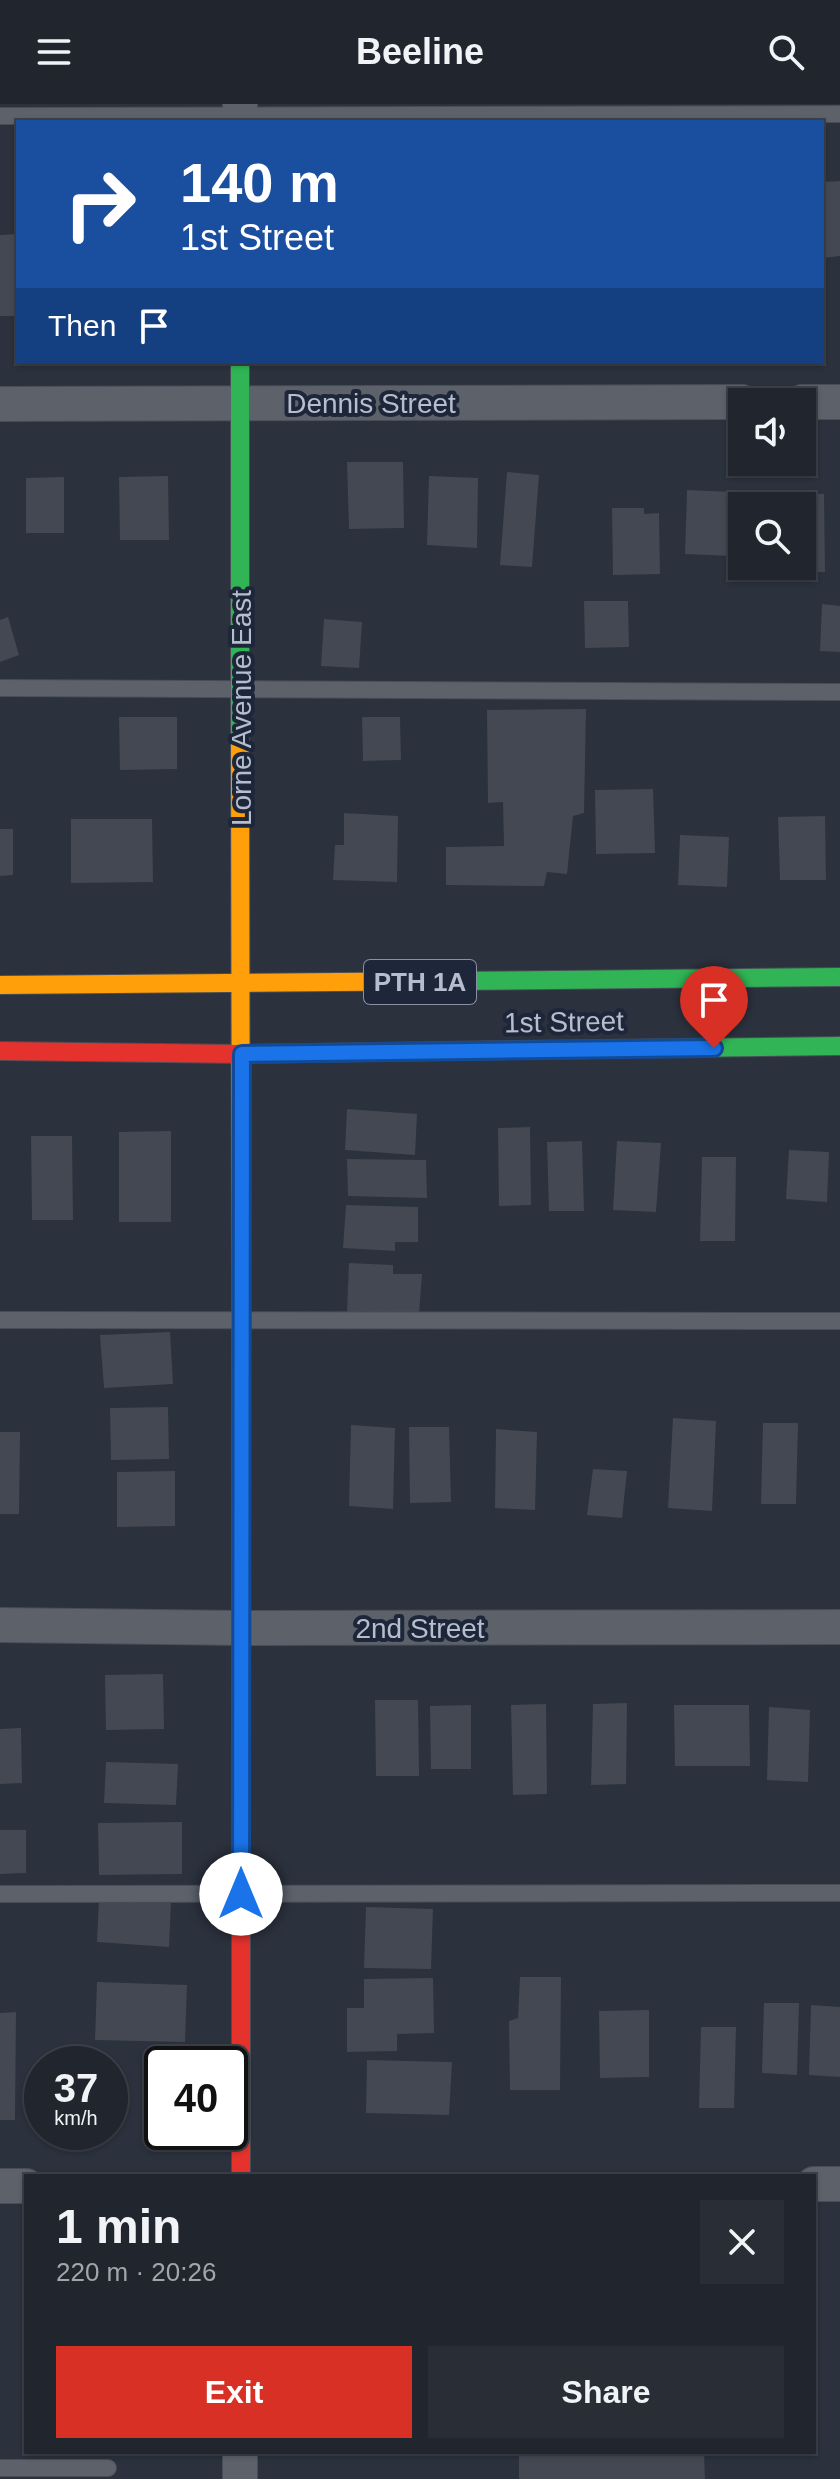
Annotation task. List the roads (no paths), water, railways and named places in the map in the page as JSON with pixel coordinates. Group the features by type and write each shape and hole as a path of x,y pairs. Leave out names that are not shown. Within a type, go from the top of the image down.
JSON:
{"street":[{"name":"Lorne Avenue East","path":"240,364 241,2174"},
{"name":"Dennis Street","path":"0,404 728,402"},
{"path":"816,402 840,402"},
{"name":"1st Street","path":"0,985 840,977"},
{"name":"1st Street","path":"0,1051 242,1054 840,1046"},
{"name":"2nd Street","path":"0,1625 241,1628 840,1627"},
{"path":"816,2184 840,2184"},
{"path":"0,2186 24,2186"},
{"path":"240,2454 240,2479"}],"lane":[{"path":"0,116 840,114"},
{"path":"0,688 840,692"},
{"path":"0,1320 840,1321"},
{"path":"0,1894 840,1893"},
{"path":"0,2468 108,2468"}]}
